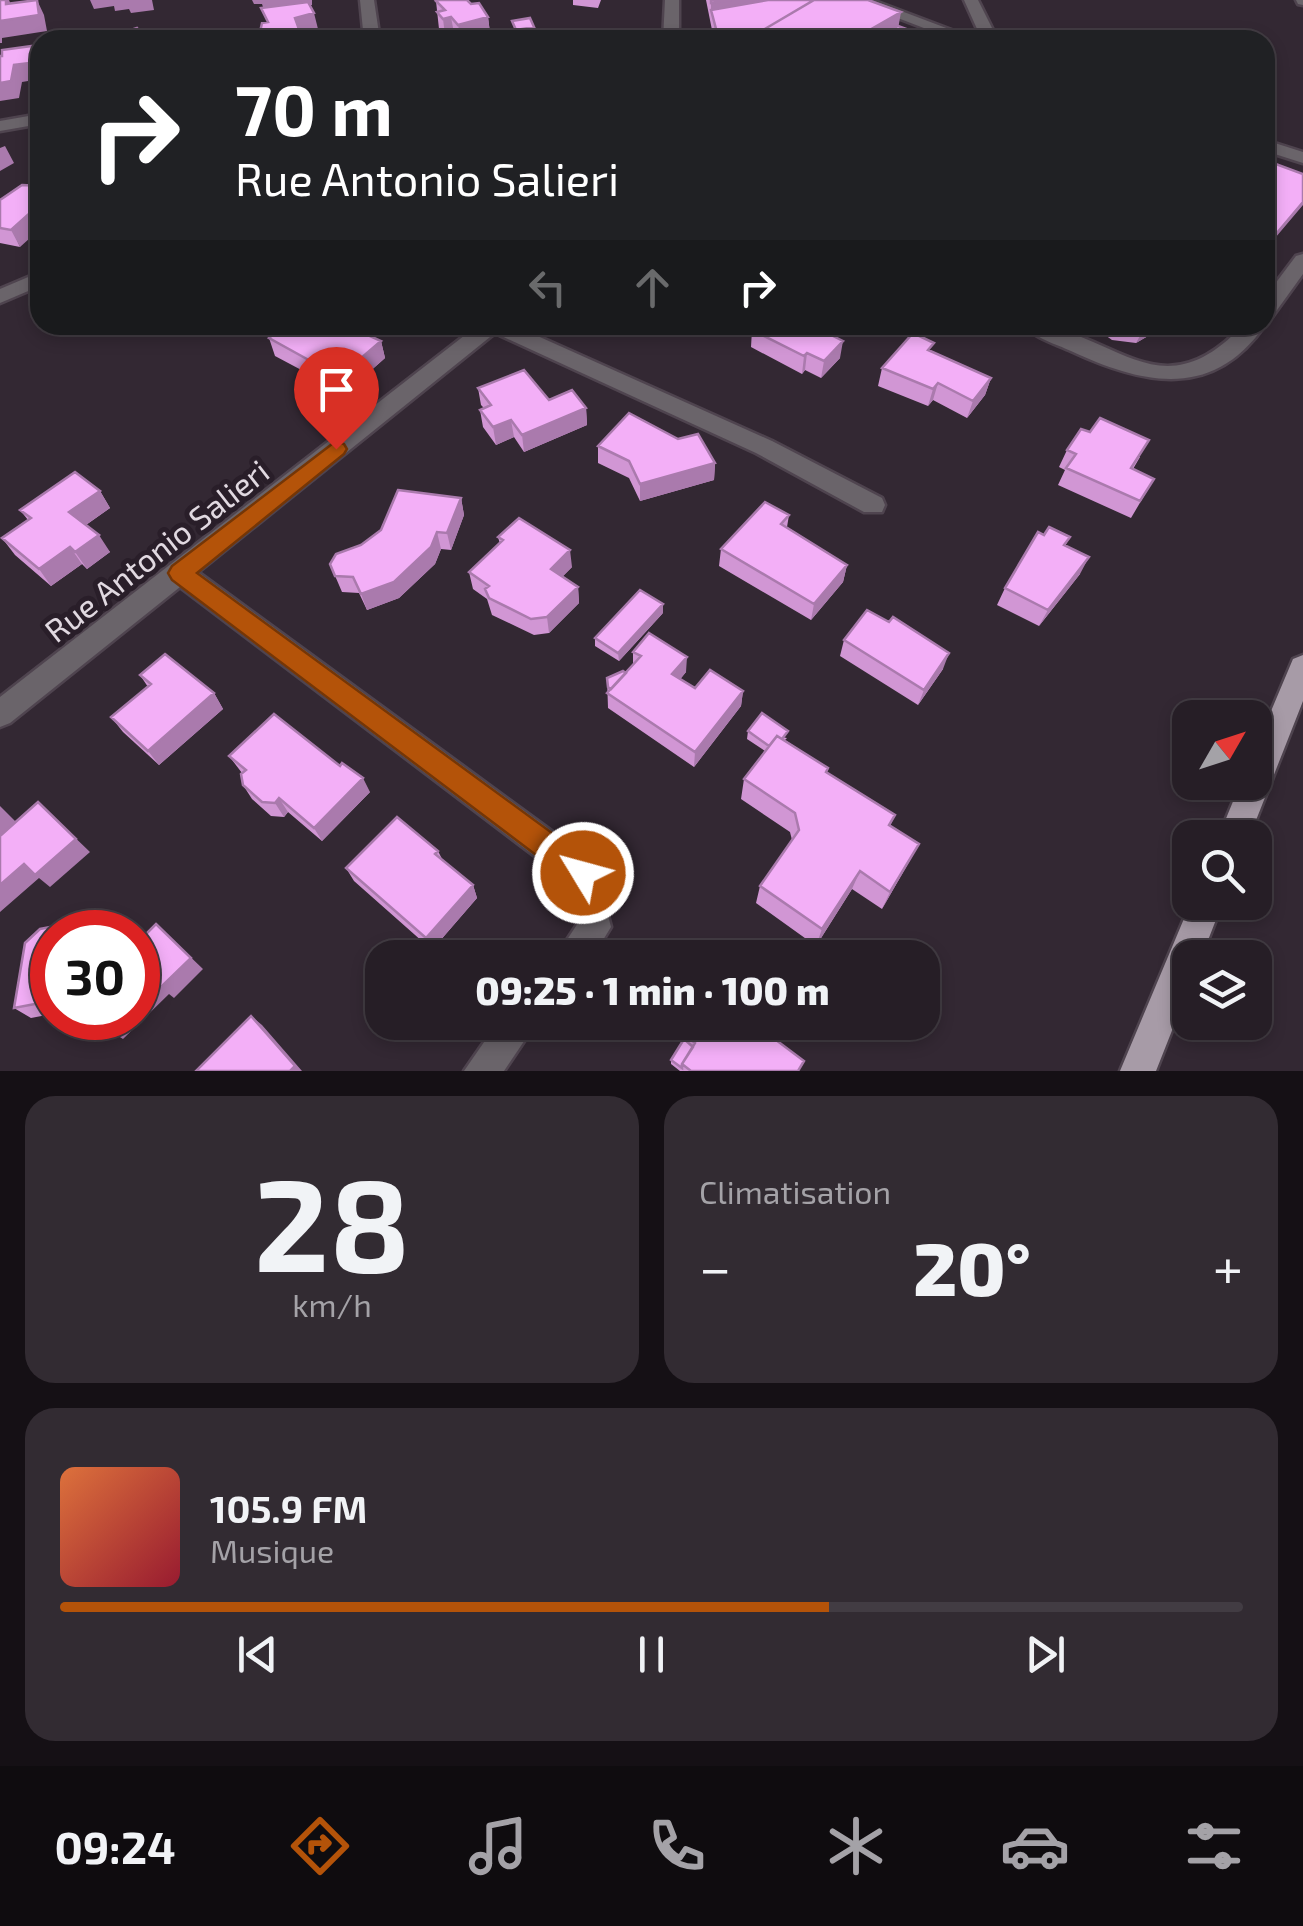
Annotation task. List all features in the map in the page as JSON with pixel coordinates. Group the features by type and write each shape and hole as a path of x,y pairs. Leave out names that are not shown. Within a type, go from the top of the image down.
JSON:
{"main road":[{"path":"1240,820 1303,666"},
{"path":"1138,1071 1200,920"}],"street":[{"path":"368,0 371,30"},
{"path":"671,30 672,0"},
{"path":"858,0 948,30"},
{"path":"971,0 985,30"},
{"path":"0,126 30,121"},
{"path":"1275,148 1303,158"},
{"path":"1275,298 1303,260"},
{"path":"0,297 30,283"},
{"name":"Rue Antonio Salieri","path":"0,714 480,335"},
{"path":"515,335 764,447 872,505"},
{"path":"1056,335 1105,358 1165,374 1197,372 1222,360 1246,335"},
{"path":"180,573 583,873 595,927 585,940"},
{"path":"482,1071 506,1040"}],"building":[{"path":"0,0 6,0 6,4 37,0 39,15 0,21"},
{"path":"768,0 814,0 763,30 716,30 711,10"},
{"path":"814,0 868,0 901,12 870,30 763,30"},
{"path":"436,1 479,3 488,17 458,25 451,17 443,19 437,12 445,10"},
{"path":"308,2 314,13 295,18 299,30 260,30 262,23 268,22 261,8"},
{"path":"530,18 534,27 516,30 512,21"},
{"path":"30,46 30,63 14,65 11,81 0,83 0,56 2,50"},
{"path":"1275,164 1303,174 1303,202 1275,235"},
{"path":"22,185 30,185 30,213 11,230 0,228 0,200"},
{"path":"368,335 381,341 353,365 333,356 316,364 269,338"},
{"path":"762,335 831,335 843,341 824,361 807,353 804,356"},
{"path":"911,335 917,335 934,343 928,350 991,378 973,401 938,383 933,389 882,368"},
{"path":"524,370 549,400 572,390 586,408 522,435 511,420 493,427 480,410 491,405 478,388"},
{"path":"629,413 678,439 698,434 715,463 640,484 629,461 598,446"},
{"path":"1100,418 1149,440 1131,468 1154,479 1140,501 1066,468 1076,454 1067,450 1081,429 1090,432"},
{"path":"75,472 100,491 69,512 99,535 75,552 70,547 39,569 2,538 31,518 20,510"},
{"path":"398,490 461,498 447,533 437,532 431,547 394,582 361,594 353,577 335,576 330,564 336,554 361,545 381,530"},
{"path":"765,502 789,515 781,524 847,565 814,604 721,549"},
{"path":"519,518 570,550 551,569 578,587 547,617 531,619 489,598 485,589 489,586 469,572 503,540 498,537"},
{"path":"1049,527 1070,537 1064,545 1089,557 1048,610 1005,588 1038,532 1044,535"},
{"path":"640,590 663,604 618,653 595,638"},
{"path":"867,610 889,622 893,617 949,653 924,690 844,640"},
{"path":"649,633 687,657 672,674 695,688 710,670 743,691 695,752 607,693 641,656 633,652"},
{"path":"165,654 214,693 148,751 111,717 151,684 140,675"},
{"path":"626,673 611,689 608,687 607,678"},
{"path":"762,713 788,731 769,746 748,731"},
{"path":"274,714 340,766 342,763 363,778 314,828 279,798 275,803 262,802 243,785 241,774 246,770 229,756"},
{"path":"777,736 895,815 889,825 919,844 890,892 860,871 822,929 760,886 799,830 795,813 744,779"},
{"path":"38,802 76,839 35,875 24,864 0,885 0,836"},
{"path":"397,817 473,885 426,938 346,868"},
{"path":"160,928 191,958 160,986"},
{"path":"30,938 30,1005 14,1008 25,943"},
{"path":"251,1016 295,1066 290,1071 196,1071"},
{"path":"683,1040 693,1047 682,1068 671,1060"},
{"path":"691,1040 776,1040 804,1061 798,1071 691,1071 682,1064 695,1043"}],"route":[{"path":"336,449 180,573 583,873"}]}
